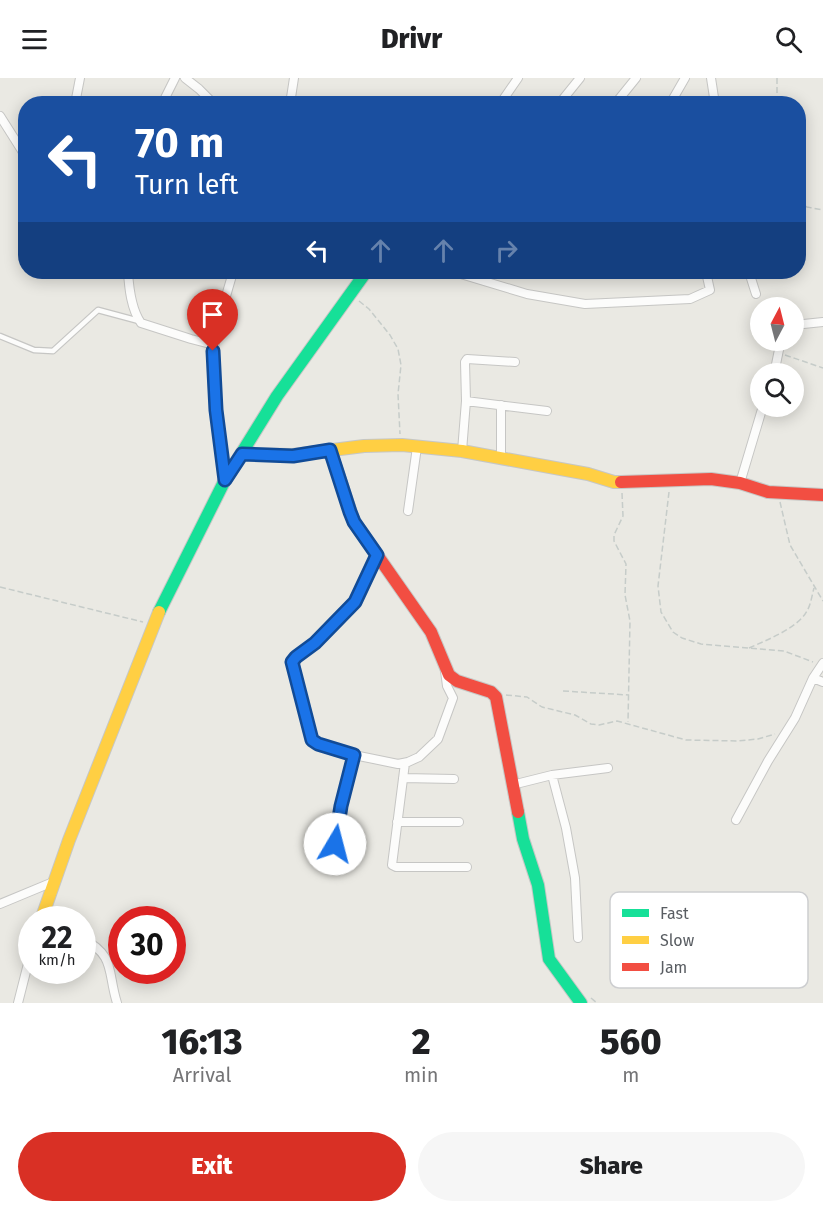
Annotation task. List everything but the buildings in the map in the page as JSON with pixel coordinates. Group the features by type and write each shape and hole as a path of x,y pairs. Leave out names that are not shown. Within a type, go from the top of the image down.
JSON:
{"street":[{"path":"77,96 80,78"},
{"path":"166,96 175,78"},
{"path":"185,78 206,96"},
{"path":"291,96 294,78"},
{"path":"506,96 518,78"},
{"path":"565,96 580,78"},
{"path":"621,96 636,78"},
{"path":"675,96 685,78"},
{"path":"711,78 714,96"},
{"path":"0,116 18,144"},
{"path":"129,279 139,321 157,329 214,345"},
{"path":"225,480 216,410 214,345 231,279"},
{"path":"48,906 53,882 153,623 225,480 277,396 360,279"},
{"path":"477,279 527,294 585,304 692,299 710,290 708,279"},
{"path":"751,279 756,294"},
{"path":"804,324 823,322"},
{"path":"776,363 779,352"},
{"path":"462,451 466,401 465,362 467,359 514,362"},
{"path":"466,401 547,411"},
{"path":"501,405 501,457"},
{"path":"740,483 760,417"},
{"path":"242,454 293,456 364,446 402,445 501,457 620,482 711,479 740,483 768,492 823,495"},
{"path":"408,511 417,447"},
{"path":"330,450 354,522 431,632 444,667 447,686 453,698 442,732 419,757 405,763 354,755 312,740 292,662 315,643 355,602 377,555"},
{"path":"736,820 822,664"},
{"path":"444,667 452,679 493,693 497,700 527,854 538,885 546,949 549,959 581,1003"},
{"path":"813,678 823,682"},
{"path":"333,862 341,806 354,755"},
{"path":"405,763 392,865 396,867 467,867"},
{"path":"512,785 552,775 608,768"},
{"path":"552,775 566,828 575,878 578,939"},
{"path":"403,778 454,780"},
{"path":"397,822 459,822"},
{"path":"0,904 53,882"},
{"path":"96,945 110,963 117,1003"},
{"path":"18,1003 23,984"}],"lane":[{"path":"0,336 34,350 53,351 98,310 139,321"}],"path":[{"path":"777,78 777,96"},
{"path":"806,206 823,210"},
{"path":"351,295 369,309 398,349 401,365 398,394 399,431 402,445"},
{"path":"779,352 823,368"},
{"path":"670,480 658,586 661,612 668,626 682,638 701,644 784,651 822,664"},
{"path":"620,482 624,512 614,535 614,541 626,564 626,595 630,621 628,723"},
{"path":"778,493 790,545 823,601"},
{"path":"0,587 153,623"},
{"path":"747,649 784,632 802,618 807,612 814,587"},
{"path":"563,691 630,695"},
{"path":"493,693 527,697 542,706 575,715 591,724 617,721 686,740 758,739 786,730"}],"traffic: fast":[{"path":"159,612 225,480 277,396 361,279"},
{"path":"518,812 523,839 538,885 549,959 581,1003"}],"traffic: slow":[{"path":"242,454 293,455 364,446 402,445 462,451 621,482"},
{"path":"46,906 69,840 159,612"}],"traffic: jam":[{"path":"330,450 354,522 431,632 449,675 457,681 491,692 496,697 518,812"},
{"path":"621,482 711,479 740,483 768,492 823,495"}],"route":[{"path":"213,351 216,410 225,480 242,454 293,456 330,450 354,522 377,555 355,602 315,643 292,662 299,682 312,740 354,755 341,806 335,844"}]}
